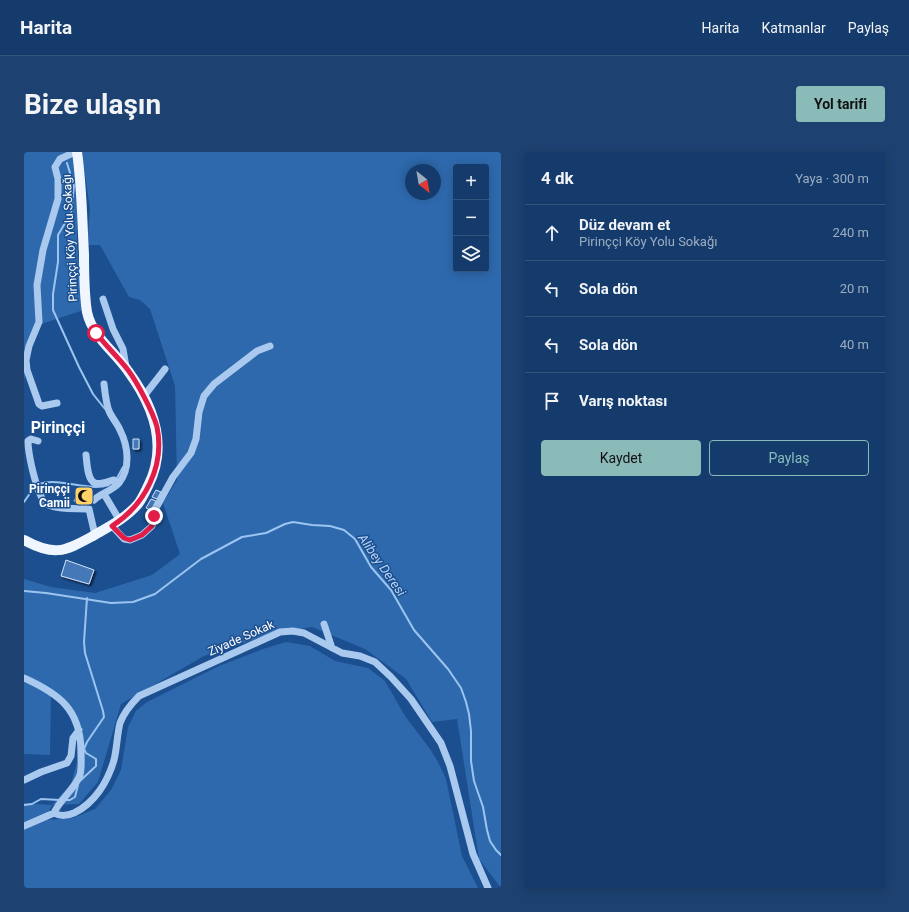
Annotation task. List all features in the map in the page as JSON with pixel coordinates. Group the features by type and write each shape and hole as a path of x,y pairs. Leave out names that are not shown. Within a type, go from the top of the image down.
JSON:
{"main road":[{"name":"Pirinççi Köy Yolu Sokağı","path":"24,540 44,549 62,550 72,548 116,523 139,503 153,476 157,461 158,444 156,426 144,396 126,368 96,333 88,313 85,292 81,183 76,152"}],"street":[{"path":"57,403 42,406 39,404 27,370 26,360 29,346 39,322 37,285 43,250 52,215 58,199 58,179 55,167 60,159 76,152"},
{"path":"103,299 113,329 122,349 126,368"},
{"path":"104,494 124,538 130,540 142,535 152,526 156,508 173,477 191,453 196,439 198,412 204,396 214,384 257,351 270,346"},
{"path":"144,396 166,369"},
{"path":"95,535 92,504 98,496 104,494 117,485 127,467 125,446 120,430 109,410 104,384"},
{"path":"38,441 31,439 28,441 28,447 36,481 41,496 45,502 57,507 92,504"},
{"path":"86,455 87,469 92,481 100,484 114,480 117,485"},
{"path":"324,624 332,648"},
{"name":"Ziyade Sokak","path":"54,813 63,816 80,810 92,801 105,784 113,761 120,723 129,706 140,696 280,632 293,631 304,633 342,653 360,656 374,662 391,676 411,699 442,743 450,766 473,854 488,888"},
{"path":"24,678 42,686 63,702 73,716 78,730 81,769 78,779 58,803 54,813 24,826"},
{"path":"24,780 41,772 67,764 72,756 73,738 78,730"}],"shaded area":[{"path":"24,152 73,152 78,184 77,245 84,310 35,326 24,381"},
{"path":"82,152 501,152 501,888 479,859 457,719 432,722 406,679 365,649 312,627 274,633 204,656 121,704 98,782 79,804 52,805 71,784 77,762 77,732 66,707 51,692 50,755 24,754 24,579 51,587 95,593 152,575 180,554 163,503 177,480 175,386 150,309 140,300 129,297 100,245 87,245 90,210"},
{"path":"286,642 310,646 335,661 368,668 385,681 405,716 430,749 446,779 462,856 478,888 24,888 24,803 52,805 45,820 73,818 95,809 111,790 121,770 128,727 136,711 147,702 219,666 263,649"}],"building":[{"path":"133,439 139,439 139,449 133,449"},
{"name":"Pirinççi Camii","path":"80,488 92,495 85,507 74,501"},
{"path":"156,490 161,492 157,499 152,497"},
{"path":"151,499 156,501 151,510 146,508"},
{"path":"66,560 94,570 89,584 61,576"}],"waterway":[{"path":"67,163 74,186 71,213 58,235 58,262 53,294 53,310 93,394 105,409"},
{"path":"117,478 123,467"},
{"path":"39,484 56,482 92,487 109,485"},
{"path":"24,502 35,486"},
{"name":"Alibey Deresi","path":"24,591 111,603 133,602 155,594 201,559 242,537 266,533 293,522 330,526 344,530 355,539 371,567 391,590 414,630 448,669 461,688 469,714 471,731 471,761 474,781 483,807 490,841 501,855"},
{"path":"81,780 96,766 96,759 86,753 84,749 104,717 85,653 84,642 87,598"},
{"path":"66,800 70,800 75,797 78,785"},
{"path":"24,805 32,804 41,799 60,800"}],"place":[{"name":"Pirinççi Camii","path":"84,496"}],"district":[{"name":"Pirinççi","path":"58,427"}],"route":[{"path":"96,333 128,370 144,396 156,426 158,444 157,461 153,476 146,491 139,503 120,521 112,526 120,535 130,540 142,535 152,526 154,516"}]}
